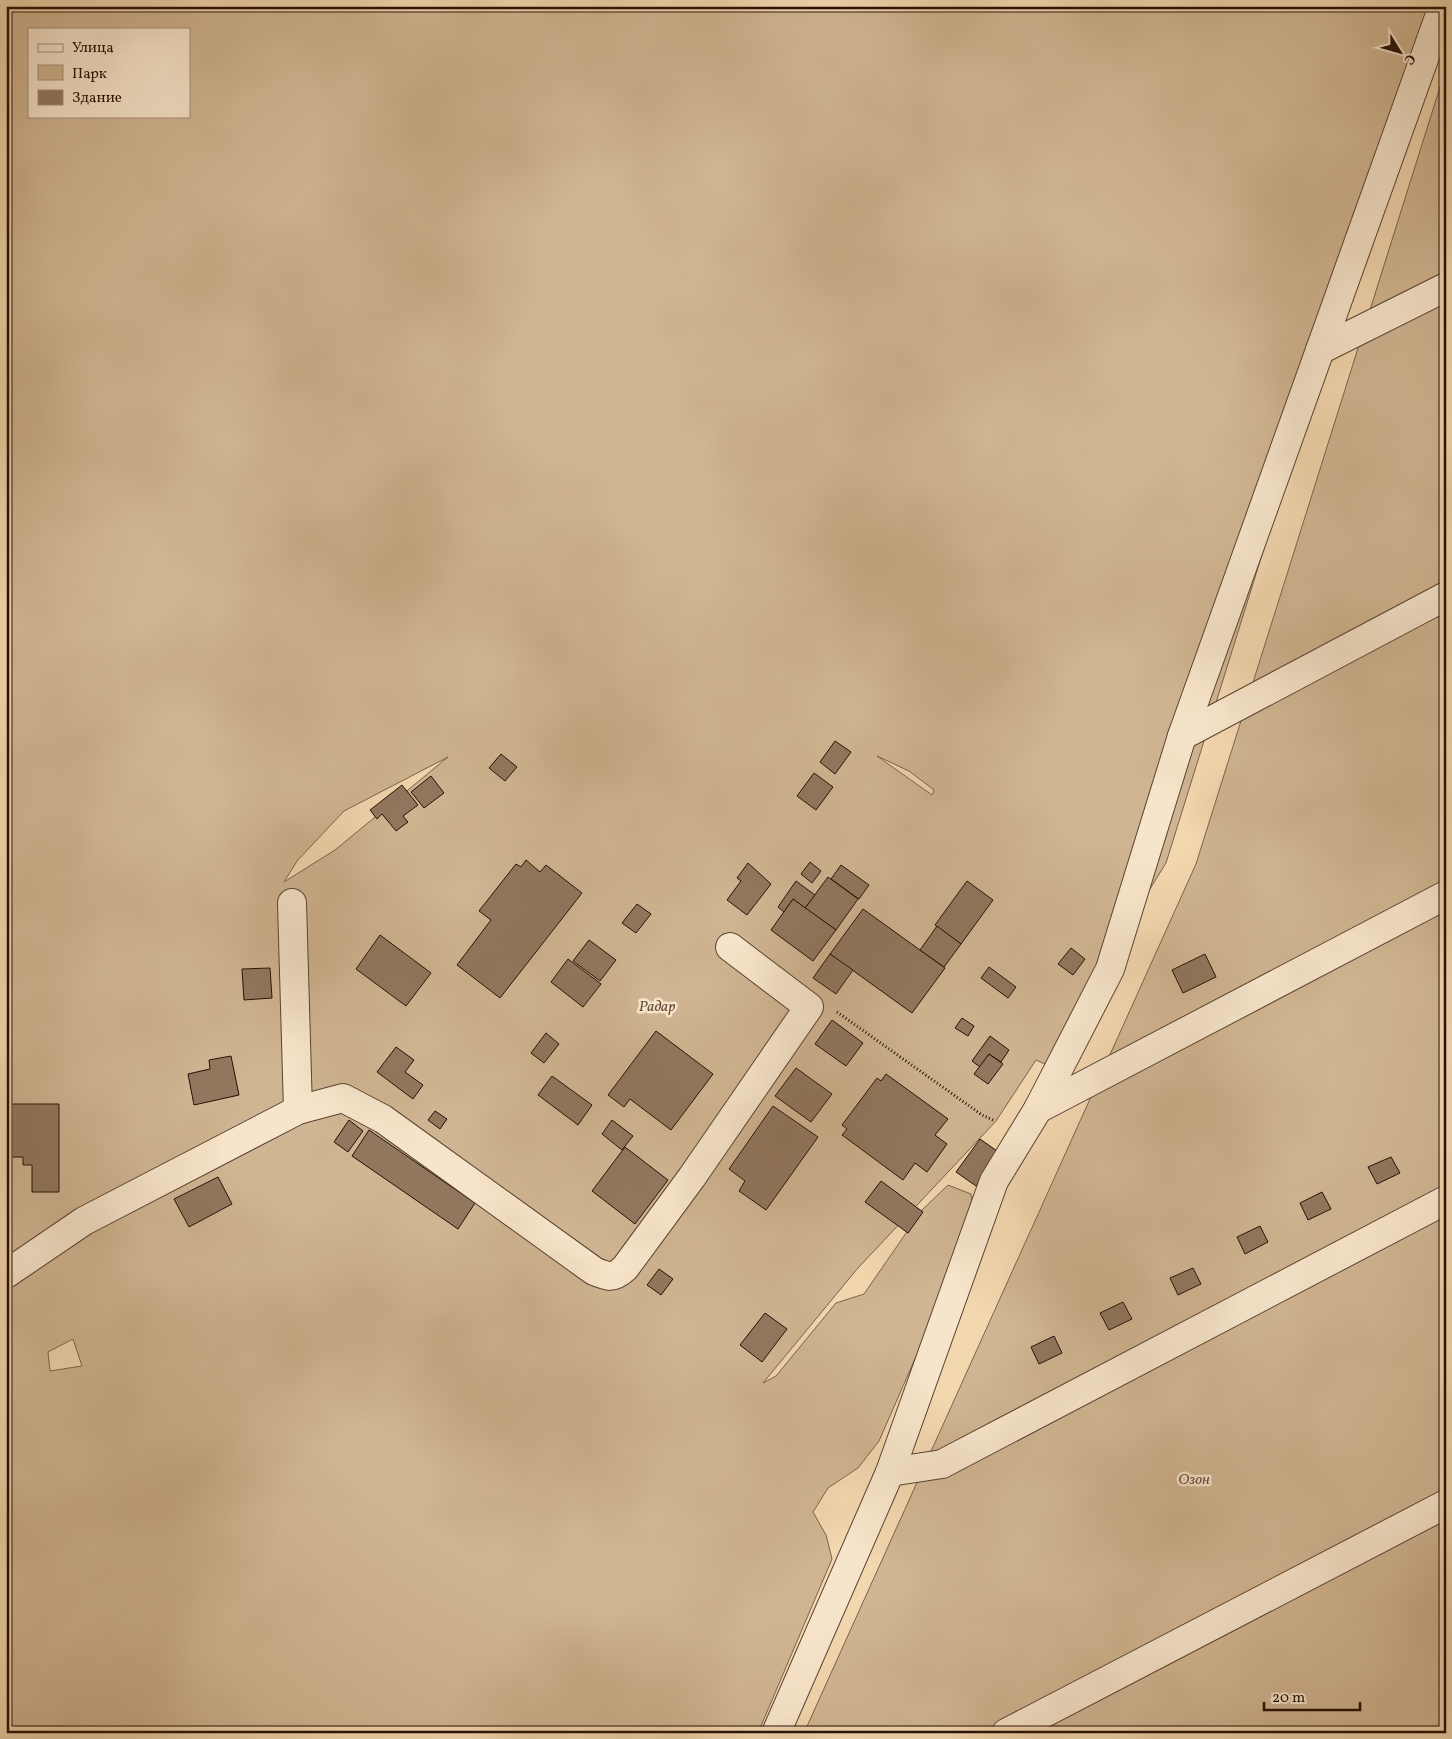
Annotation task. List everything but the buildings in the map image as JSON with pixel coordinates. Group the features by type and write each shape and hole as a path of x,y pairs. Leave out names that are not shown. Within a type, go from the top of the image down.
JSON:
{"lane":[{"path":"776,1733 890,1472 994,1181 1038,1109 1110,969 1182,736 1443,6"},
{"path":"1320,350 1446,287"},
{"path":"1182,736 1446,596"},
{"path":"1038,1109 1446,895"},
{"path":"292,904 298,1110"},
{"path":"6,1274 84,1221 298,1110 343,1098 383,1119 594,1271 606,1277 617,1275 625,1268 692,1177 809,1007 730,947"},
{"path":"890,1472 942,1464 1446,1200"},
{"path":"1006,1733 1446,1504"}],"path":[{"path":"809,1007 829,1006 982,1116 1024,1132"}],"green space":[{"name":"Радар","path":"6,6 1433,6 1166,863 1129,923 1065,1039 1045,1064 1036,1060 996,1121 858,1268 763,1383 776,1376 836,1303 864,1294 922,1210 948,1185 971,1194 974,1224 879,1441 858,1468 828,1488 813,1512 826,1535 832,1559 758,1733 6,1733","holes":["877,756 909,771 934,790 932,795","448,757 335,850 284,882 297,861 344,811","73,1339 82,1366 50,1371 48,1352"]},
{"name":"Озон","path":"1446,68 1446,1733 804,1733 1196,864"}]}
